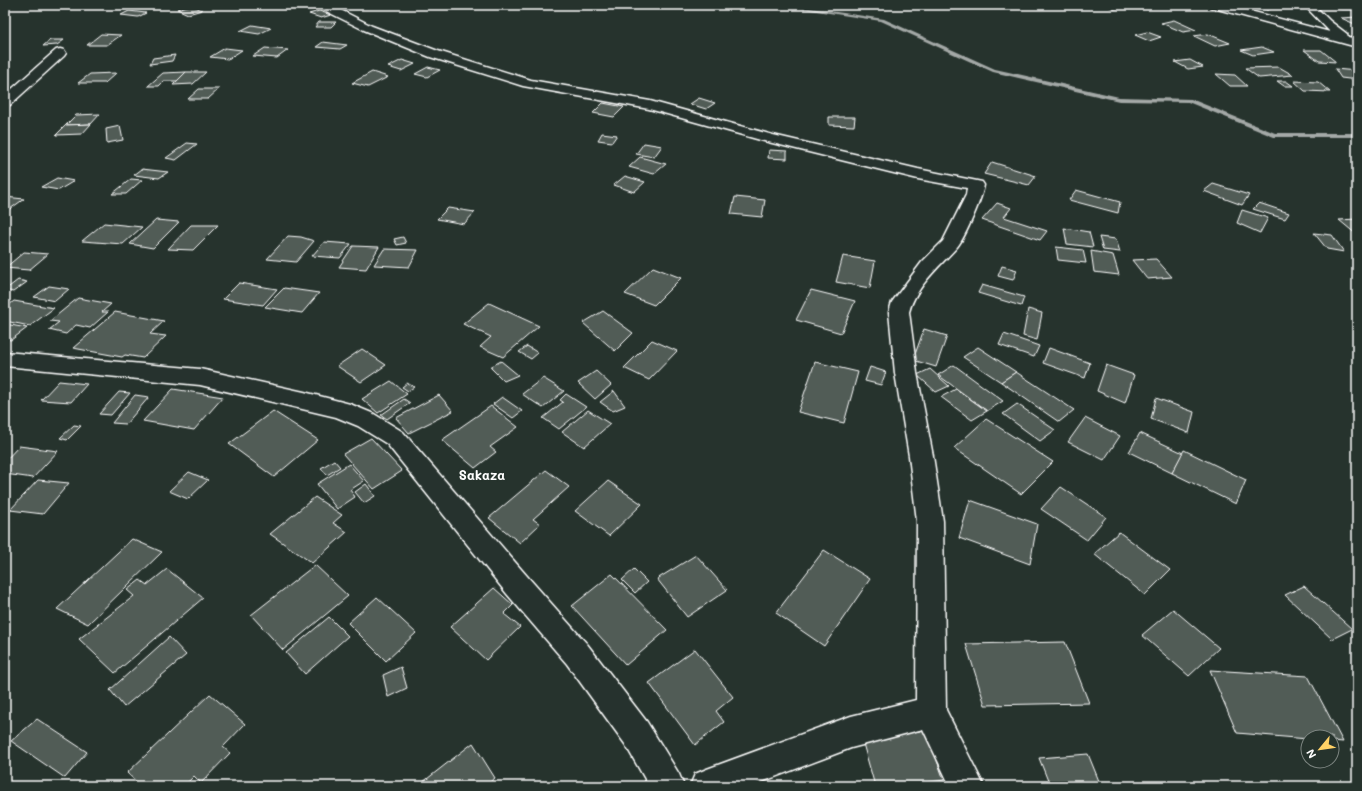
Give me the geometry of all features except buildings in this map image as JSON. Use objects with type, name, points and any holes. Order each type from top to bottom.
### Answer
[{"type":"street","points":[[322,5],[368,28],[426,51],[528,83],[650,105],[769,138],[918,174],[976,185],[974,194],[951,243],[924,272],[902,302],[899,312],[906,373],[921,456],[930,521],[931,712],[967,786]]},
{"type":"street","points":[[1214,5],[1355,43]]},
{"type":"street","points":[[1312,5],[1312,8],[1331,29],[1355,43]]},
{"type":"street","points":[[5,102],[60,53]]},
{"type":"street","points":[[5,359],[200,377],[342,410],[366,420],[395,438],[517,585],[577,654],[636,732],[667,786]]},
{"type":"street","points":[[707,786],[851,732],[931,712]]},
{"type":"waterway","points":[[779,5],[882,20],[993,70],[1119,99],[1189,100],[1274,135],[1357,135]]},
{"type":"district","name":"Sakaza","points":[[482,475]]}]
